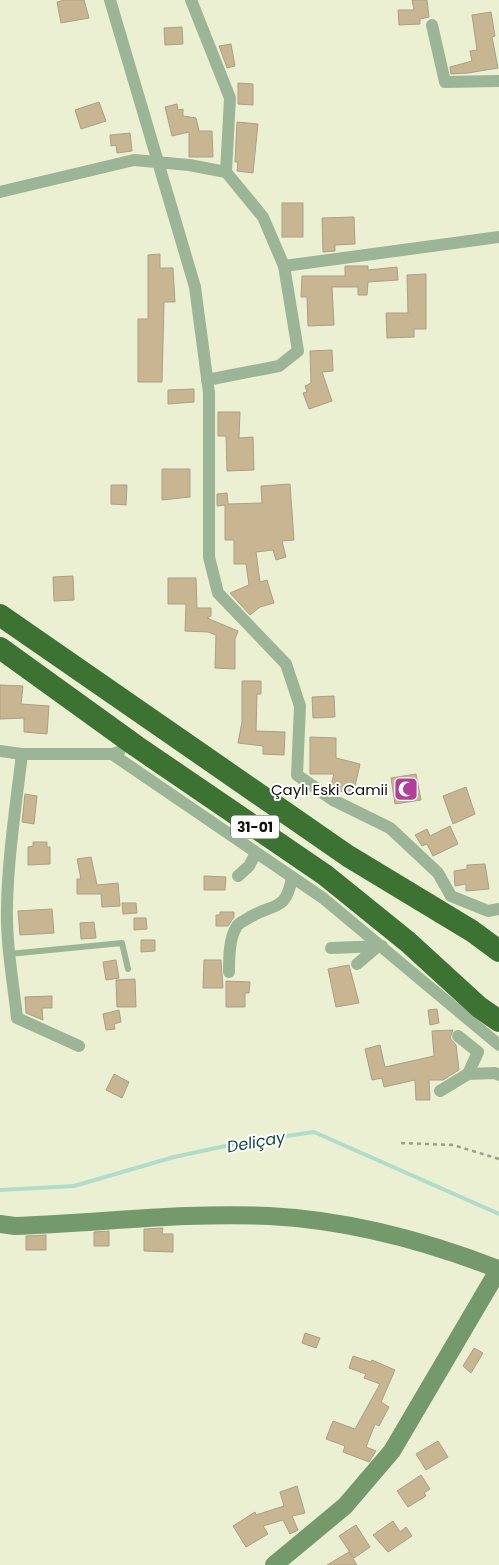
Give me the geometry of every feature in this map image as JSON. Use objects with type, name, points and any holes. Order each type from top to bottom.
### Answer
[{"type":"highway","name":"31-01","points":[[0,615],[348,856],[472,932],[499,951]]},
{"type":"highway","name":"31-01","points":[[0,648],[136,746],[325,875],[408,942],[479,1007],[499,1021]]},
{"type":"street","points":[[110,0],[195,287],[207,380],[209,557],[218,593],[286,664],[300,706],[297,775],[333,800],[390,828],[438,873],[451,896],[488,911],[499,909]]},
{"type":"street","points":[[191,0],[230,98],[226,172]]},
{"type":"street","points":[[432,25],[445,82],[499,80]]},
{"type":"street","points":[[0,192],[134,160],[160,164],[189,165],[226,172],[263,217],[284,266],[298,351],[278,366],[207,380]]},
{"type":"street","points":[[284,266],[499,237]]},
{"type":"street","points":[[0,750],[22,754],[112,754],[136,746]]},
{"type":"street","points":[[22,754],[9,854],[7,908],[17,1018],[79,1046]]},
{"type":"street","points":[[112,754],[323,898],[499,1046]]},
{"type":"street","points":[[238,876],[249,866],[256,852]]},
{"type":"street","points":[[229,972],[229,953],[238,925],[253,915],[280,905],[289,892],[292,876]]},
{"type":"street","points":[[331,948],[379,947]]},
{"type":"street","points":[[358,964],[379,947]]},
{"type":"street","points":[[458,1036],[478,1052]]},
{"type":"street","points":[[468,1074],[478,1052],[499,1046]]},
{"type":"street","points":[[440,1091],[468,1074],[496,1073],[499,1076]]},
{"type":"street","points":[[0,1224],[24,1226],[199,1216],[270,1216],[327,1222],[371,1230],[448,1251],[499,1269],[392,1451],[345,1506],[274,1565]]},
{"type":"lane","points":[[10,954],[122,943],[128,969]]},
{"type":"path","points":[[401,1143],[453,1145],[499,1160]]},
{"type":"building","points":[[84,0],[89,18],[61,23],[57,2]]},
{"type":"building","points":[[412,0],[427,0],[429,17],[420,19],[420,24],[399,25],[398,10],[414,10]]},
{"type":"building","points":[[491,12],[495,36],[492,37],[498,68],[451,74],[450,67],[472,61],[470,51],[477,50],[472,15]]},
{"type":"building","points":[[182,27],[183,44],[165,45],[164,28]]},
{"type":"building","points":[[231,44],[235,66],[227,68],[219,46]]},
{"type":"building","points":[[238,83],[253,84],[253,105],[238,104]]},
{"type":"building","points":[[99,102],[106,121],[81,129],[75,110]]},
{"type":"building","points":[[177,104],[178,110],[183,109],[183,116],[196,118],[199,131],[212,131],[213,157],[189,157],[189,132],[172,136],[165,107]]},
{"type":"building","points":[[237,122],[258,124],[253,173],[237,171],[238,162],[235,162]]},
{"type":"building","points":[[130,133],[132,151],[117,153],[116,145],[111,146],[110,135]]},
{"type":"building","points":[[282,203],[303,203],[303,237],[282,237]]},
{"type":"building","points":[[354,217],[355,244],[335,245],[335,251],[323,252],[322,218]]},
{"type":"building","points":[[160,254],[160,268],[173,268],[175,302],[164,302],[162,382],[138,382],[138,319],[148,319],[148,255]]},
{"type":"building","points":[[345,266],[368,266],[368,270],[397,267],[398,280],[368,282],[367,295],[358,295],[358,287],[332,287],[334,325],[308,326],[307,297],[301,297],[302,276],[345,276]]},
{"type":"building","points":[[426,274],[426,329],[414,329],[414,337],[387,338],[386,313],[408,313],[407,275]]},
{"type":"building","points":[[332,350],[333,371],[322,372],[332,401],[309,409],[303,393],[307,392],[305,386],[311,383],[310,351]]},
{"type":"building","points":[[194,389],[194,402],[168,404],[168,390]]},
{"type":"building","points":[[218,412],[240,412],[239,438],[253,437],[254,470],[227,471],[226,436],[218,436]]},
{"type":"building","points":[[162,469],[190,469],[190,497],[162,500]]},
{"type":"building","points":[[290,484],[294,540],[282,541],[286,557],[276,560],[273,550],[256,552],[260,582],[267,580],[274,603],[260,607],[250,615],[230,593],[249,585],[246,564],[234,564],[234,540],[225,540],[225,505],[217,506],[217,494],[227,493],[228,504],[262,503],[261,486]]},
{"type":"building","points":[[111,485],[127,485],[126,505],[111,504]]},
{"type":"building","points":[[73,576],[74,600],[54,601],[53,577]]},
{"type":"building","points":[[168,578],[196,578],[197,608],[211,608],[211,616],[207,618],[238,631],[235,639],[235,669],[215,668],[216,635],[208,632],[185,631],[186,604],[168,604]]},
{"type":"building","points":[[242,681],[261,681],[261,694],[257,694],[256,731],[285,732],[284,755],[263,754],[263,746],[238,743],[242,722]]},
{"type":"building","points":[[0,685],[23,686],[21,704],[49,706],[47,734],[24,732],[24,718],[0,719]]},
{"type":"building","points":[[334,696],[335,717],[313,718],[312,697]]},
{"type":"building","points":[[310,737],[336,738],[336,758],[360,764],[353,795],[330,788],[334,774],[310,774]]},
{"type":"building","name":"Çaylı Eski Camii","points":[[416,774],[421,800],[395,804],[391,778]]},
{"type":"building","points":[[466,787],[475,814],[453,824],[443,796]]},
{"type":"building","points":[[25,794],[37,796],[34,824],[22,822]]},
{"type":"building","points":[[450,826],[458,844],[433,856],[427,844],[422,846],[415,835],[427,829],[430,836]]},
{"type":"building","points":[[33,842],[47,842],[47,847],[50,847],[50,864],[28,865],[28,847],[33,846]]},
{"type":"building","points":[[91,857],[97,885],[118,883],[120,906],[102,907],[101,894],[77,894],[77,879],[81,879],[77,859]]},
{"type":"building","points":[[485,864],[489,889],[466,891],[466,884],[455,886],[454,871],[467,869],[467,865]]},
{"type":"building","points":[[204,876],[226,877],[225,890],[204,890]]},
{"type":"building","points":[[122,903],[136,903],[137,913],[123,914]]},
{"type":"building","points":[[52,909],[54,933],[20,935],[18,911]]},
{"type":"building","points":[[220,912],[234,912],[234,917],[228,926],[216,926],[216,915],[220,915]]},
{"type":"building","points":[[134,918],[146,918],[147,929],[134,930]]},
{"type":"building","points":[[94,922],[96,938],[81,939],[80,923]]},
{"type":"building","points":[[141,940],[155,940],[155,951],[141,952]]},
{"type":"building","points":[[116,960],[119,978],[106,980],[103,962]]},
{"type":"building","points":[[204,960],[221,960],[223,988],[203,988]]},
{"type":"building","points":[[349,965],[359,1003],[336,1007],[328,969]]},
{"type":"building","points":[[135,979],[136,1007],[117,1007],[116,980]]},
{"type":"building","points":[[226,981],[250,982],[249,993],[245,993],[245,1007],[226,1007]]},
{"type":"building","points":[[52,996],[52,1008],[42,1008],[43,1020],[26,1013],[25,997]]},
{"type":"building","points":[[437,1009],[439,1023],[430,1025],[428,1010]]},
{"type":"building","points":[[119,1010],[121,1022],[114,1024],[115,1029],[106,1030],[103,1014]]},
{"type":"building","points":[[453,1030],[450,1038],[456,1045],[459,1070],[443,1080],[429,1080],[430,1100],[416,1100],[415,1080],[384,1087],[382,1078],[372,1080],[365,1049],[380,1045],[385,1067],[434,1056],[432,1031]]},
{"type":"building","points":[[114,1074],[129,1082],[122,1098],[106,1090]]},
{"type":"building","points":[[163,1228],[162,1234],[173,1234],[173,1252],[144,1251],[144,1229]]},
{"type":"building","points":[[109,1231],[109,1246],[94,1246],[94,1232]]},
{"type":"building","points":[[46,1235],[46,1250],[26,1250],[26,1236]]},
{"type":"building","points":[[305,1333],[320,1338],[316,1348],[302,1343]]},
{"type":"building","points":[[474,1348],[483,1353],[471,1373],[463,1366]]},
{"type":"building","points":[[353,1356],[371,1362],[372,1360],[395,1370],[381,1402],[389,1407],[379,1426],[375,1424],[366,1447],[376,1451],[369,1462],[343,1452],[345,1446],[326,1439],[333,1421],[355,1429],[380,1384],[364,1378],[366,1374],[349,1368]]},
{"type":"building","points":[[438,1441],[448,1457],[426,1470],[416,1454]]},
{"type":"building","points":[[421,1475],[430,1489],[424,1493],[426,1496],[408,1507],[397,1491]]},
{"type":"building","points":[[297,1486],[305,1513],[292,1516],[298,1530],[290,1534],[283,1520],[263,1526],[268,1534],[246,1547],[233,1526],[255,1512],[256,1515],[284,1506],[280,1492]]},
{"type":"building","points":[[393,1521],[400,1532],[406,1527],[412,1536],[388,1552],[373,1535]]},
{"type":"building","points":[[356,1525],[370,1547],[354,1558],[339,1536]]},
{"type":"building","points":[[349,1552],[357,1565],[327,1565]]},
{"type":"waterway","name":"Deliçay","points":[[0,1190],[74,1186],[174,1157],[244,1142],[314,1132],[499,1214]]},
{"type":"place","name":"Çaylı Eski Camii","points":[[406,789]]}]
